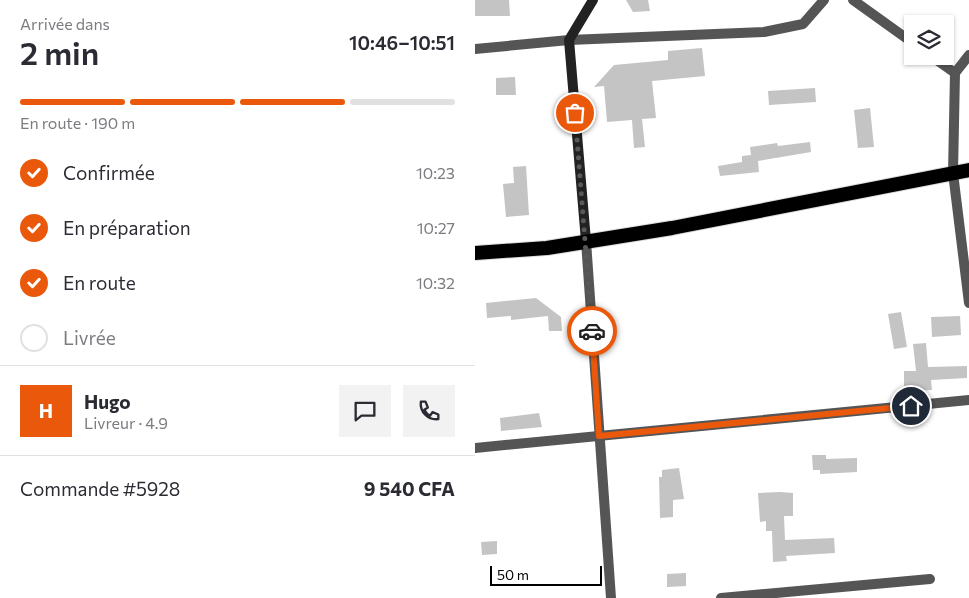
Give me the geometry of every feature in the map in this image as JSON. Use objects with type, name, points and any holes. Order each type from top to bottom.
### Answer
[{"type":"highway","points":[[475,254],[547,248],[673,228],[969,170]]},
{"type":"main road","points":[[586,242],[569,40],[593,0]]},
{"type":"street","points":[[475,49],[569,40],[764,32],[803,24],[824,0]]},
{"type":"street","points":[[853,0],[904,37]]},
{"type":"street","points":[[969,55],[955,73],[953,173],[969,303]]},
{"type":"street","points":[[944,65],[955,73]]},
{"type":"street","points":[[586,242],[611,598]]},
{"type":"street","points":[[475,448],[969,400]]},
{"type":"street","points":[[721,598],[930,579]]},
{"type":"building","points":[[475,0],[509,0],[510,16],[475,16]]},
{"type":"building","points":[[626,0],[648,0],[650,11],[633,12]]},
{"type":"building","points":[[702,48],[705,76],[652,81],[656,118],[642,119],[645,147],[634,148],[632,120],[607,122],[604,86],[594,87],[614,65],[668,60],[668,51]]},
{"type":"building","points":[[515,77],[516,95],[496,95],[496,78]]},
{"type":"building","points":[[815,88],[816,102],[769,105],[768,91]]},
{"type":"building","points":[[870,108],[874,147],[858,148],[854,110]]},
{"type":"building","points":[[810,142],[811,152],[758,161],[759,172],[720,176],[718,166],[742,162],[742,156],[751,155],[750,147],[777,143],[778,146]]},
{"type":"building","points":[[526,166],[529,215],[506,217],[503,184],[514,183],[513,167]]},
{"type":"building","points":[[536,298],[561,317],[562,331],[549,331],[548,316],[511,320],[511,316],[487,318],[486,303]]},
{"type":"building","points":[[901,312],[907,347],[894,349],[888,314]]},
{"type":"building","points":[[960,316],[961,335],[932,337],[931,317]]},
{"type":"building","points":[[926,343],[928,367],[967,366],[967,378],[931,380],[932,390],[904,391],[904,371],[916,371],[913,344]]},
{"type":"building","points":[[539,413],[542,427],[501,431],[500,418]]},
{"type":"building","points":[[812,455],[826,455],[826,459],[857,458],[857,472],[820,474],[820,470],[813,470]]},
{"type":"building","points":[[679,468],[684,499],[673,500],[673,517],[660,518],[659,477],[662,477],[662,470]]},
{"type":"building","points":[[758,493],[793,493],[793,516],[784,516],[785,540],[834,538],[835,553],[786,556],[787,561],[773,562],[772,531],[766,531],[766,521],[760,522]]},
{"type":"building","points":[[497,541],[497,554],[482,555],[481,542]]},
{"type":"building","points":[[686,573],[686,586],[667,587],[667,574]]},
{"type":"way so far","points":[[575,113],[592,331]]},
{"type":"route","points":[[592,331],[599,436],[911,406]]}]
